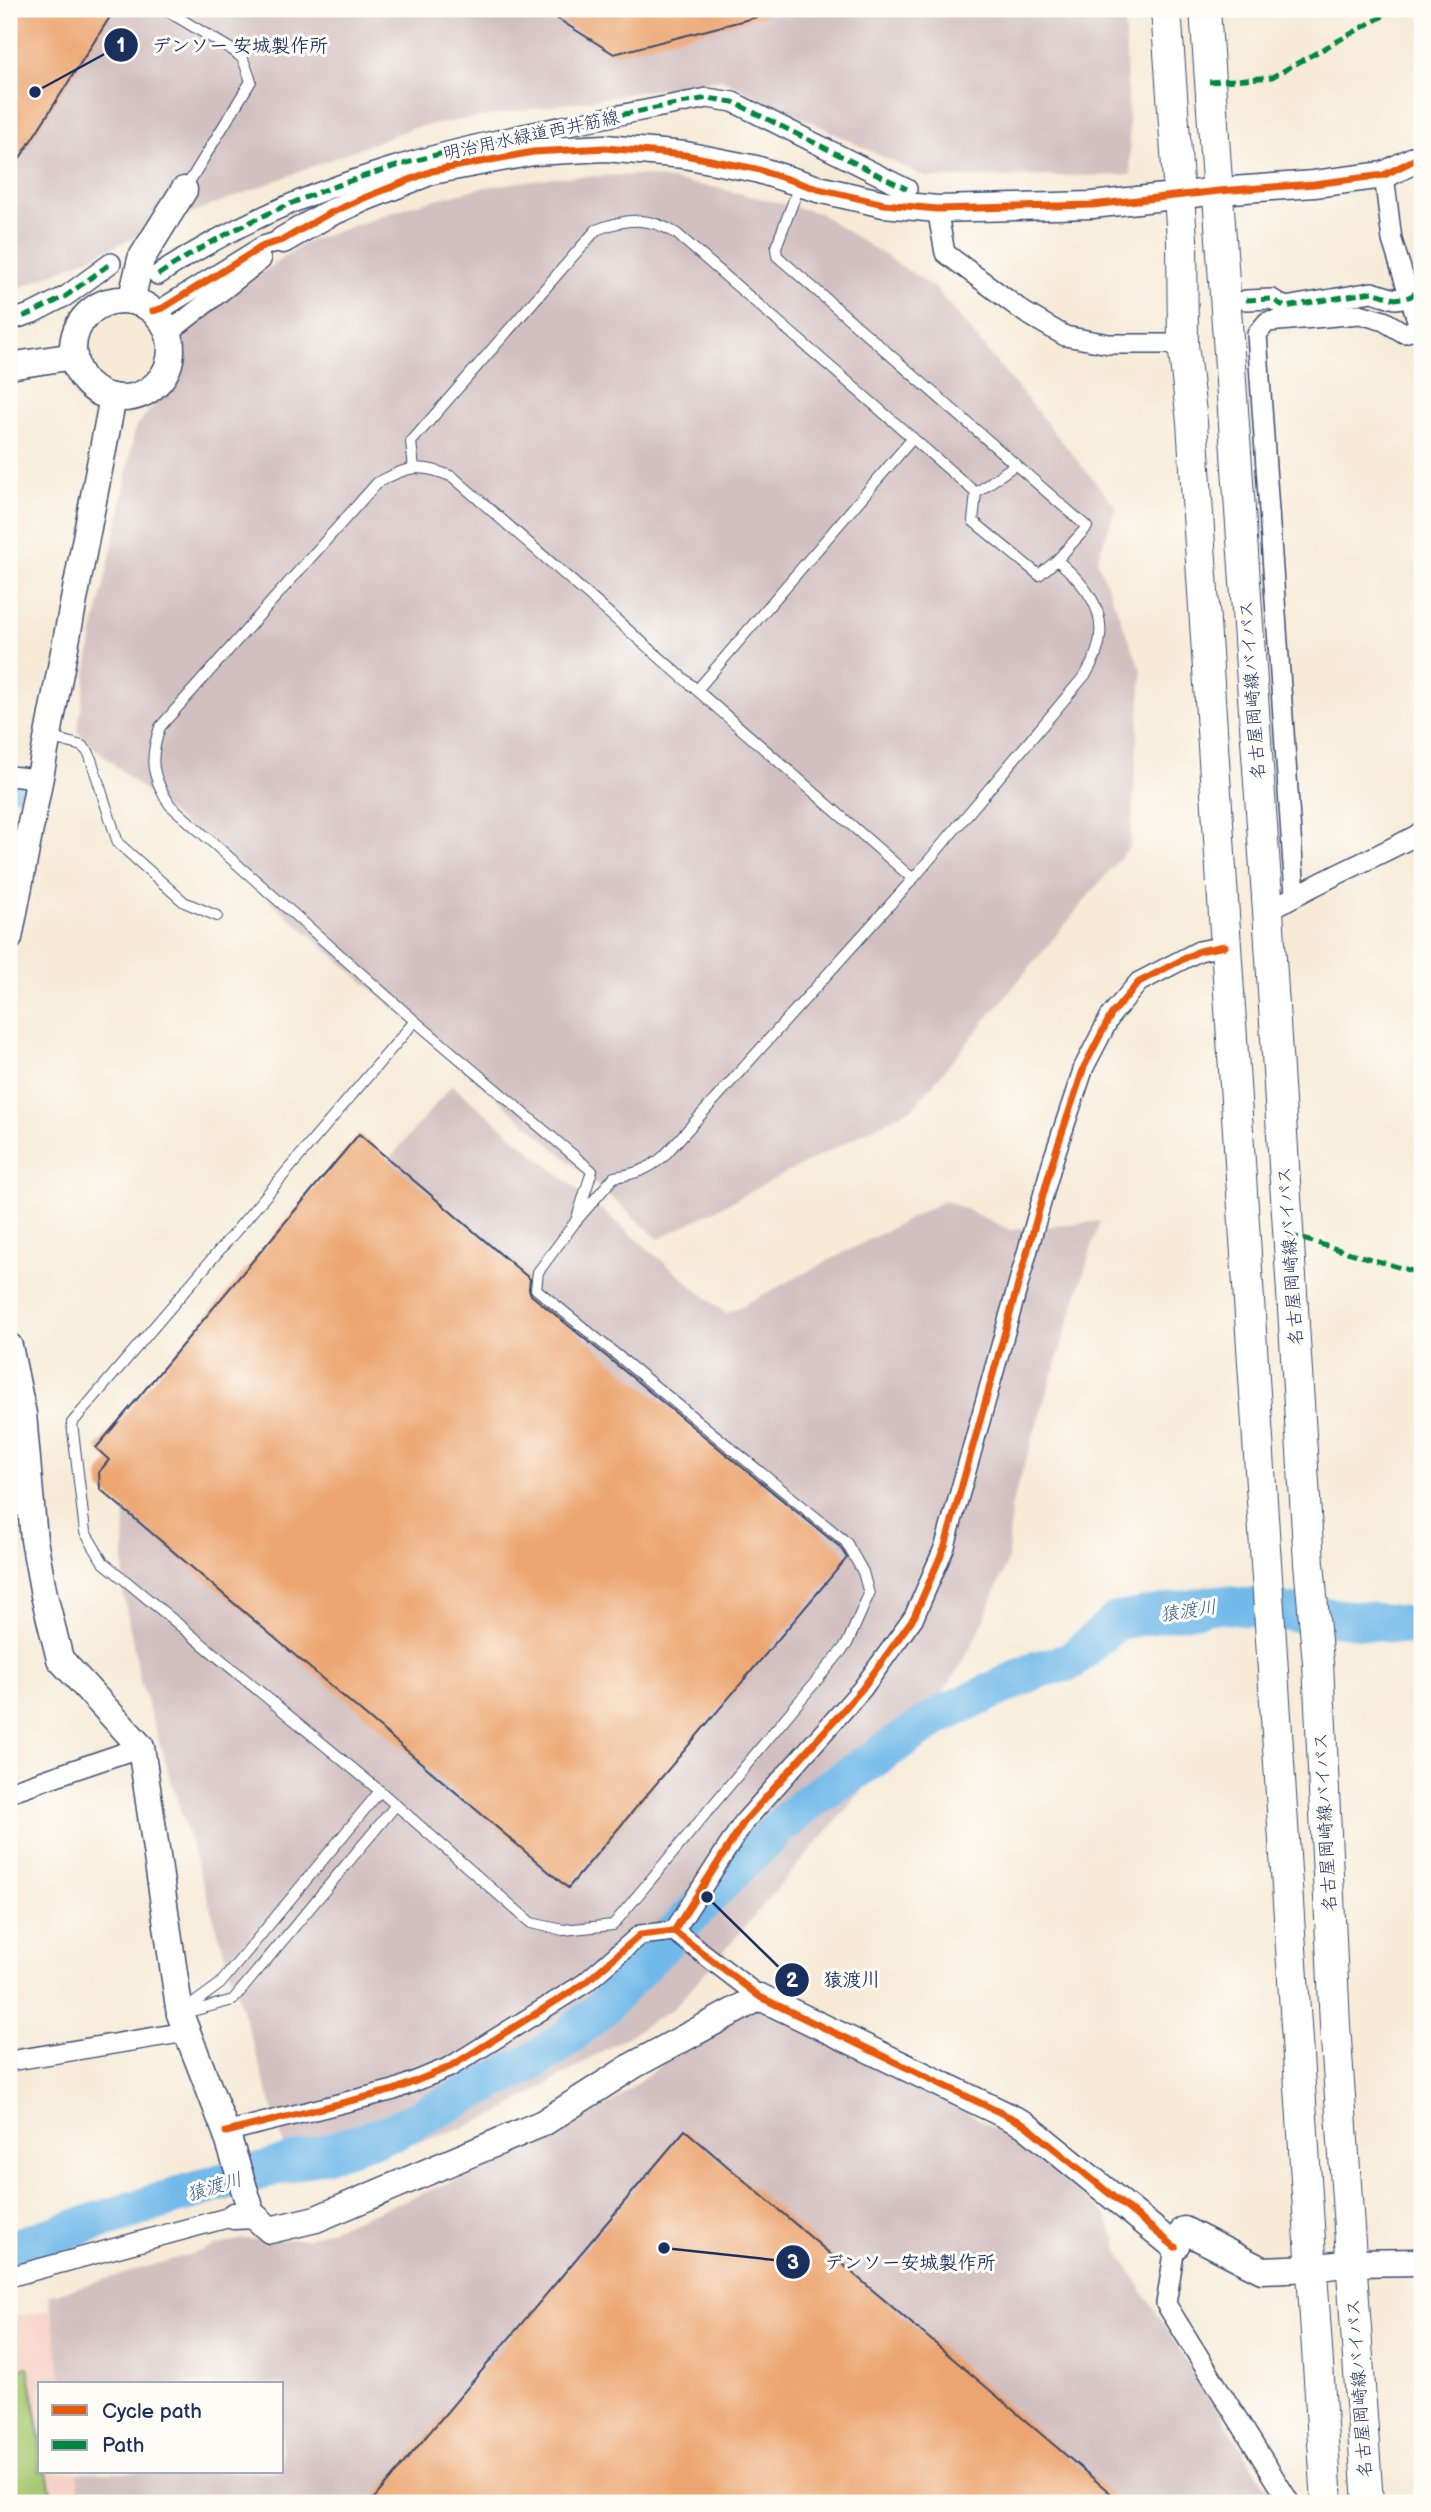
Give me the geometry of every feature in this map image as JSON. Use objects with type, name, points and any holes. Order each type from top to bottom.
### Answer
[{"type":"main road","points":[[1166,9],[1179,196],[1183,344],[1192,422],[1270,1661],[1327,2503]]},
{"type":"main road","name":"名古屋岡崎線バイパス","points":[[1205,9],[1268,911],[1309,1563],[1318,1663],[1335,2025],[1368,2503]]},
{"type":"street","name":"明治用水緑道西井筋線","points":[[158,275],[267,212],[396,165],[486,141],[707,98],[733,102],[907,189]]},
{"type":"street","points":[[184,190],[141,259],[151,315],[171,346],[170,359],[159,381],[149,389],[138,395],[113,397],[87,382],[74,356],[76,333],[88,314],[108,302],[151,315],[257,264],[282,240],[326,215],[364,198],[432,171],[533,152],[605,148],[685,155],[756,169],[884,204],[937,209],[1092,205],[1314,184],[1384,175],[1422,156]]},
{"type":"street","points":[[1295,894],[1257,334],[1267,322],[1360,314],[1384,321],[1404,333],[1421,332],[1416,293],[1392,240],[1384,175]]},
{"type":"street","points":[[937,209],[945,253],[1024,312],[1065,336],[1109,344],[1183,344]]},
{"type":"street","points":[[9,321],[33,313],[66,296],[111,263]]},
{"type":"street","points":[[1246,300],[1272,299],[1285,307],[1372,292],[1395,299],[1416,293]]},
{"type":"street","points":[[9,366],[74,356]]},
{"type":"street","points":[[9,938],[113,397]]},
{"type":"street","points":[[9,776],[40,779]]},
{"type":"street","points":[[1268,911],[1295,894],[1358,866],[1422,831]]},
{"type":"street","points":[[674,1931],[744,1822],[862,1689],[914,1617],[944,1546],[1053,1160],[1084,1067],[1111,1015],[1139,982],[1199,951],[1225,946]]},
{"type":"street","points":[[9,1346],[23,1414],[19,1505],[60,1658],[141,1747],[183,2023],[226,2132],[245,2212],[270,2230],[316,2219],[469,2156],[543,2123],[634,2065],[760,1997]]},
{"type":"street","points":[[9,1792],[141,1747]]},
{"type":"street","points":[[226,2132],[394,2090],[450,2067],[585,1983],[640,1935],[674,1931],[760,1997],[1024,2124],[1175,2247]]},
{"type":"street","points":[[9,2061],[183,2023]]},
{"type":"street","points":[[9,2277],[245,2212]]},
{"type":"street","points":[[1290,2503],[1166,2304],[1175,2247],[1184,2230],[1262,2270],[1313,2269],[1350,2263],[1422,2262]]},
{"type":"lane","points":[[164,9],[234,51],[243,59],[251,82],[184,190]]},
{"type":"lane","points":[[800,183],[776,247],[777,256],[1016,464],[1087,527],[1057,560],[1039,575],[973,521],[976,493],[1016,464]]},
{"type":"lane","points":[[414,468],[411,442],[596,230],[617,221],[659,223],[677,234],[976,493]]},
{"type":"lane","points":[[697,690],[913,439]]},
{"type":"lane","points":[[576,1221],[592,1171],[415,1021],[170,804],[157,784],[153,747],[160,727],[377,483],[392,474],[414,468],[430,467],[453,477],[913,879]]},
{"type":"lane","points":[[415,1021],[72,1423],[85,1532],[103,1562],[380,1791],[531,1923],[563,1930],[612,1925],[848,1644],[869,1594],[863,1572],[846,1542],[536,1289],[538,1272],[576,1221],[614,1177],[634,1175],[651,1168],[664,1156],[913,879],[1086,674],[1096,658],[1102,626],[1093,598],[1074,574],[1057,560]]},
{"type":"lane","points":[[49,737],[82,746],[89,753],[118,843],[184,902],[217,916]]},
{"type":"lane","points":[[183,2023],[220,1984],[380,1791]]},
{"type":"lane","points":[[183,2023],[233,2000],[396,1805]]},
{"type":"shaded area","points":[[9,9],[1124,9],[1131,175],[927,178],[721,79],[412,128],[174,220],[9,293]]},
{"type":"shaded area","points":[[640,175],[722,189],[819,213],[935,288],[1116,507],[1097,560],[1142,672],[1130,846],[914,1107],[659,1239],[77,732],[93,634],[120,513],[135,428],[183,370],[185,331],[194,321],[304,243],[413,205],[479,188],[555,177]]},
{"type":"shaded area","points":[[452,1085],[726,1314],[945,1200],[1011,1230],[1100,1221],[1011,1508],[1008,1560],[981,1627],[954,1677],[908,1738],[673,2009],[498,2114],[449,2133],[303,2175],[291,2168],[140,1680],[123,1592],[126,1471]]},
{"type":"shaded area","points":[[766,1993],[1026,2147],[1107,2216],[1122,2258],[1276,2503],[82,2503],[77,2474],[284,2474],[284,2382],[63,2382],[49,2296],[241,2239],[306,2239],[517,2156],[613,2102],[748,1998]]},
{"type":"shaded area","points":[[110,2297],[128,2382],[38,2382],[38,2474],[146,2474],[153,2503],[9,2503],[9,2318]]},
{"type":"green space","points":[[28,2367],[38,2424],[38,2474],[47,2474],[53,2503],[9,2503],[9,2370]]},
{"type":"building","points":[[9,9],[115,9],[9,175]]},
{"type":"building","points":[[542,9],[764,9],[765,15],[614,54]]},
{"type":"building","points":[[359,1134],[530,1279],[531,1295],[840,1547],[847,1558],[568,1888],[100,1489],[99,1472],[109,1460],[96,1448]]},
{"type":"building","points":[[685,2130],[1122,2503],[370,2503]]},
{"type":"waterway","points":[[9,787],[14,787]]},
{"type":"waterway","name":"猿渡川","points":[[9,2249],[392,2132],[532,2062],[598,2012],[738,1866],[805,1804],[939,1716],[1039,1669],[1070,1662],[1117,1621],[1217,1604],[1422,1627]]},
{"type":"marked path","points":[[1209,82],[1272,77],[1396,9]]},
{"type":"marked path","points":[[158,275],[222,236],[288,205],[355,179],[492,141],[707,98],[733,102],[907,189]]},
{"type":"marked path","points":[[9,321],[33,313],[66,296],[111,263]]},
{"type":"marked path","points":[[1246,300],[1272,299],[1285,307],[1372,292],[1395,299],[1409,297],[1422,290]]},
{"type":"marked path","points":[[1289,1235],[1422,1274]]},
{"type":"cycle path","points":[[153,311],[163,308],[263,246],[283,240],[326,215],[364,198],[432,171],[533,152],[605,148],[685,155],[756,169],[818,189],[884,204],[937,209],[1092,205],[1314,184],[1384,175],[1422,156]]},
{"type":"cycle path","points":[[226,2132],[394,2090],[450,2067],[585,1983],[640,1935],[674,1931],[744,1822],[862,1689],[914,1617],[945,1546],[1053,1160],[1084,1067],[1111,1015],[1139,982],[1199,951],[1225,946]]},
{"type":"cycle path","points":[[674,1931],[760,1997],[1024,2124],[1175,2247]]},
{"type":"place","name":"デンソー 安城製作所","points":[[35,92]]},
{"type":"place","name":"猿渡川","points":[[707,1897]]},
{"type":"place","name":"デンソー安城製作所","points":[[664,2248]]}]
